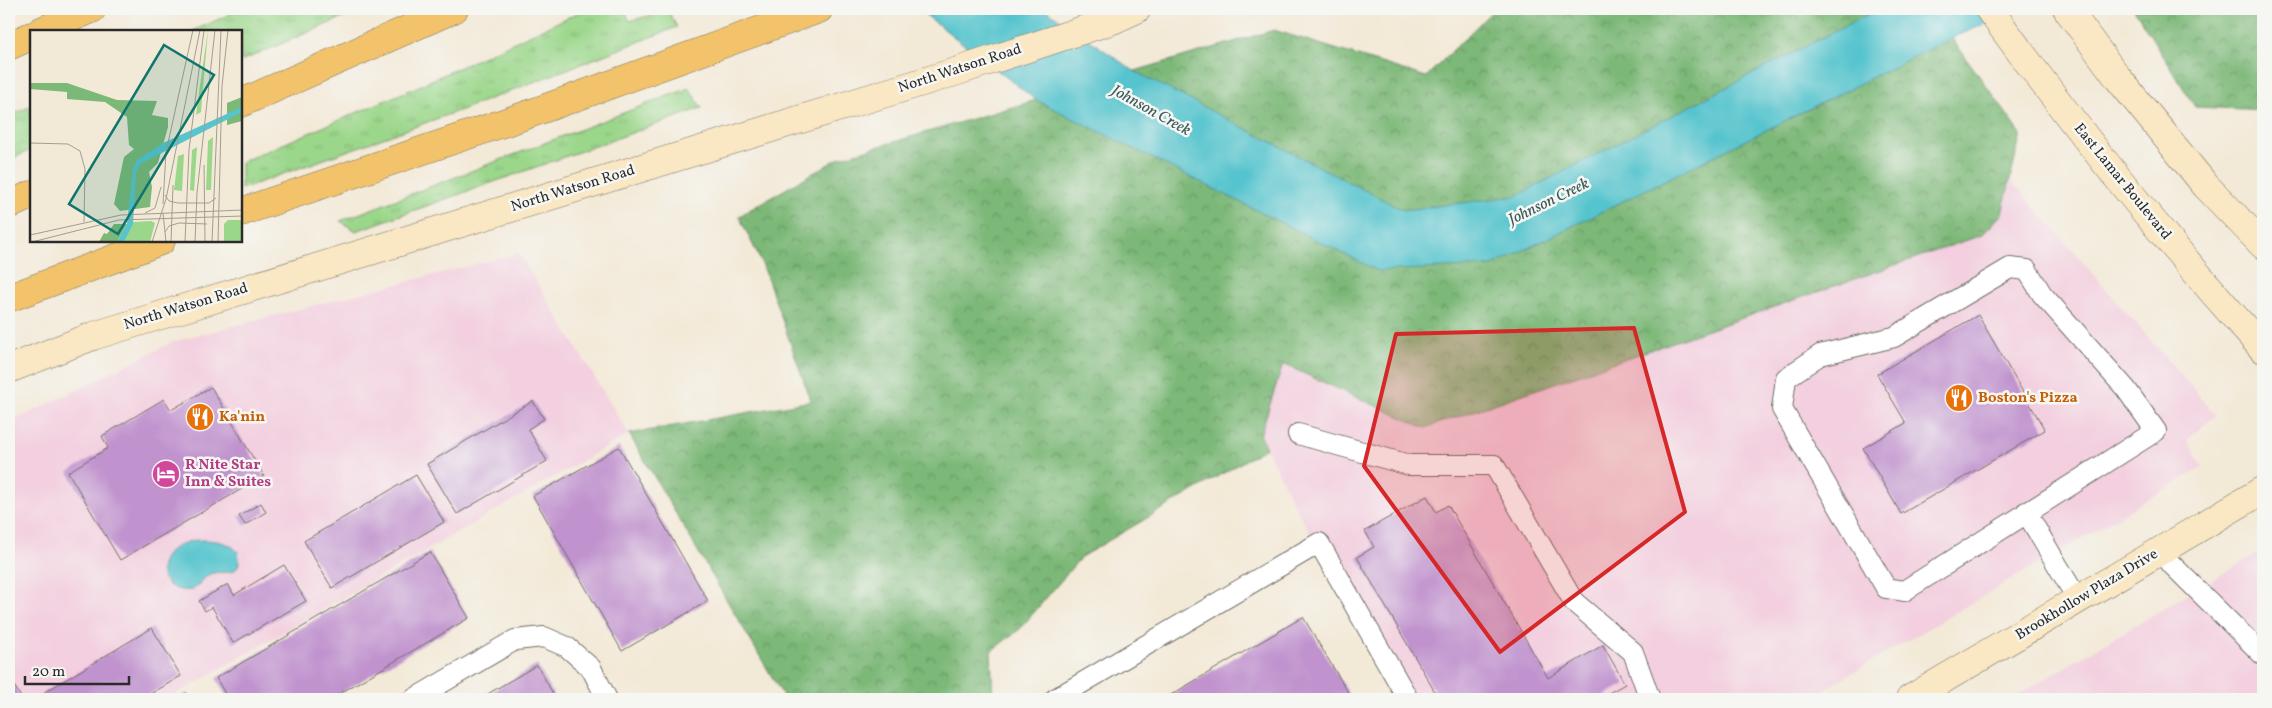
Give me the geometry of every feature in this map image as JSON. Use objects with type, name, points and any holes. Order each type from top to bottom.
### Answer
[{"type":"highway","points":[[43,30],[92,9]]},
{"type":"highway","points":[[242,103],[454,9]]},
{"type":"highway","points":[[242,212],[518,118],[816,9]]},
{"type":"highway","points":[[9,46],[30,36]]},
{"type":"highway","points":[[9,205],[30,195]]},
{"type":"highway","points":[[9,298],[158,242]]},
{"type":"street","name":"East Lamar Boulevard","points":[[1989,9],[2053,97],[2212,293],[2263,349]]},
{"type":"street","points":[[2067,9],[2118,78],[2206,186],[2263,245]]},
{"type":"street","name":"North Watson Road","points":[[9,369],[93,336],[956,72],[1125,14]]},
{"type":"street","name":"Brookhollow Plaza Drive","points":[[1910,699],[2263,490]]},
{"type":"lane","points":[[2010,268],[2027,270],[2042,294],[2126,389],[2156,431],[2026,512],[1904,591],[1886,588],[1782,409],[1786,378],[1820,354],[1894,337],[2010,268]]},
{"type":"lane","points":[[1298,434],[1409,465],[1494,465],[1574,602],[1633,652],[1650,699]]},
{"type":"lane","points":[[2026,512],[2078,600]]},
{"type":"lane","points":[[1055,699],[1319,543],[1408,699]]},
{"type":"lane","points":[[2159,552],[2263,656]]},
{"type":"lane","points":[[414,699],[515,640],[544,637],[567,647],[591,668],[607,699]]},
{"type":"highlighted area","points":[[1634,328],[1685,512],[1500,652],[1364,466],[1396,334]]},
{"type":"shaded area","points":[[2011,180],[2216,415],[2187,440],[2203,467],[1808,699],[1408,699],[1295,507],[1260,435],[1282,364],[1425,428],[2002,214]]},
{"type":"shaded area","points":[[519,253],[629,434],[168,699],[9,699],[9,423],[175,341]]},
{"type":"shaded area","points":[[2263,550],[2263,699],[2011,699]]},
{"type":"green space","points":[[241,9],[363,9],[242,61],[242,30],[195,30]]},
{"type":"green space","points":[[586,9],[625,9],[629,21],[668,11],[677,27],[461,110],[242,189],[242,162],[419,86]]},
{"type":"green space","points":[[1494,9],[1931,9],[2021,134],[2002,214],[1982,235],[1425,428],[1283,364],[1260,435],[1266,448],[1081,557],[1020,629],[991,651],[993,699],[785,699],[629,434],[811,401],[763,266],[739,216],[839,158],[1274,30],[1426,77]]},
{"type":"green space","points":[[2134,9],[2263,9],[2263,110],[2195,107]]},
{"type":"green space","points":[[689,88],[702,108],[356,231],[340,221]]},
{"type":"green space","points":[[30,106],[30,150],[9,160],[9,116]]},
{"type":"water","name":"Johnson Creek","points":[[918,9],[1045,9],[1134,71],[1403,210],[1516,196],[1878,9],[2021,9],[1952,38],[1492,266],[1378,271],[1036,100]]},
{"type":"water","points":[[197,540],[224,543],[234,548],[238,552],[238,567],[231,572],[210,574],[192,590],[179,590],[169,585],[164,578],[162,570],[164,560],[170,551],[181,544]]},
{"type":"building","name":"Boston's Pizza","points":[[1978,315],[2045,430],[1901,514],[1863,448],[1906,423],[1877,374]]},
{"type":"building","name":"R Nite Star Inn & Suites","points":[[211,387],[264,476],[120,560],[68,472],[108,448],[102,436],[164,399],[171,410]]},
{"type":"building","points":[[533,401],[544,419],[528,429],[547,461],[457,514],[427,464]]},
{"type":"building","points":[[619,447],[708,601],[622,651],[533,496]]},
{"type":"building","points":[[416,475],[444,522],[332,588],[304,541]]},
{"type":"building","points":[[1427,496],[1436,512],[1448,505],[1548,678],[1603,645],[1625,684],[1598,699],[1439,699],[1357,557],[1374,547],[1365,531]]},
{"type":"building","points":[[261,503],[266,512],[245,525],[239,516]]},
{"type":"building","points":[[430,552],[469,618],[330,699],[228,699],[216,678]]},
{"type":"building","points":[[284,565],[306,601],[233,643],[212,607],[205,611],[199,601],[228,584],[234,595]]},
{"type":"building","points":[[1303,617],[1352,699],[1164,699]]},
{"type":"building","points":[[152,628],[181,676],[142,699],[47,699],[43,693]]},
{"type":"building","points":[[537,665],[556,699],[479,699]]},
{"type":"building","points":[[9,677],[22,699],[9,699]]},
{"type":"building","points":[[187,693],[191,699],[176,699]]},
{"type":"place","name":"Boston's Pizza","points":[[1959,398]]},
{"type":"place","name":"Ka'nin","points":[[200,417]]},
{"type":"place","name":"R Nite Star Inn & Suites","points":[[166,474]]}]
